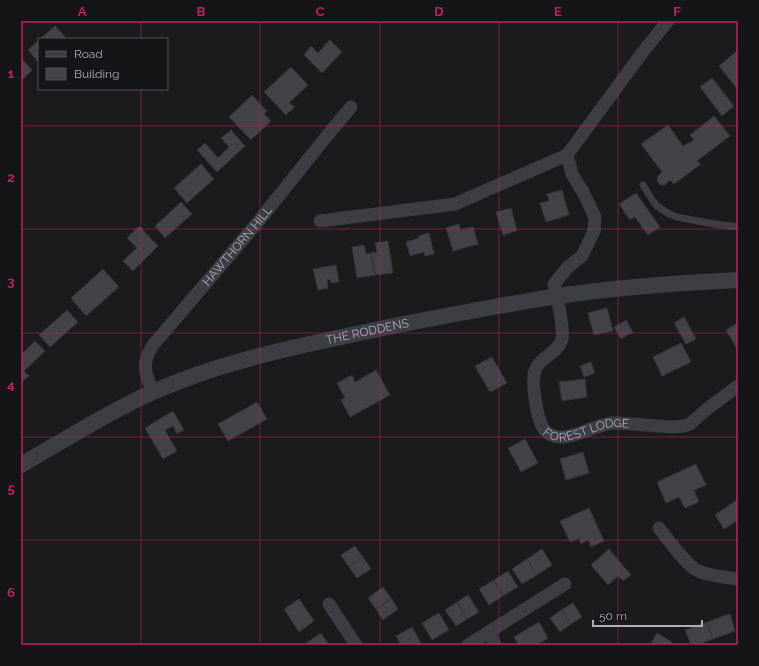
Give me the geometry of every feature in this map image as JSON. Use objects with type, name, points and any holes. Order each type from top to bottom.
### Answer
[{"type":"street","points":[[320,221],[455,204],[567,155],[642,53],[668,21]]},
{"type":"street","name":"HAWTHORN HILL","points":[[153,392],[147,379],[145,367],[147,356],[153,345],[258,222],[351,107]]},
{"type":"street","name":"FOREST LODGE","points":[[567,155],[572,174],[583,192],[595,217],[594,231],[582,256],[568,267],[554,284],[562,327],[562,339],[554,351],[536,367],[533,380],[533,388],[539,419],[544,429],[551,435],[566,437],[609,424],[618,423],[672,427],[684,426],[692,422],[738,386]]},
{"type":"street","name":"THE RODDENS","points":[[21,465],[112,412],[153,392],[187,378],[236,362],[428,318],[557,296],[595,291],[738,280]]},
{"type":"street","points":[[659,528],[687,563],[698,571],[738,580]]},
{"type":"street","points":[[468,645],[564,584]]},
{"type":"street","points":[[330,604],[356,645]]},
{"type":"street","points":[[489,632],[495,645]]},
{"type":"lane","points":[[643,185],[657,206],[668,214],[677,217],[738,227]]},
{"type":"building","points":[[55,26],[66,38],[41,38]]},
{"type":"building","points":[[330,40],[342,52],[322,73],[304,55],[311,46],[318,53]]},
{"type":"building","points":[[38,41],[38,62],[28,50]]},
{"type":"building","points":[[738,50],[738,90],[719,66]]},
{"type":"building","points":[[21,58],[32,70],[21,81]]},
{"type":"building","points":[[291,67],[308,85],[289,103],[295,107],[286,115],[264,92]]},
{"type":"building","points":[[712,78],[734,106],[722,116],[700,87]]},
{"type":"building","points":[[252,95],[267,111],[264,114],[271,121],[251,140],[229,117]]},
{"type":"building","points":[[714,116],[730,136],[697,161],[701,164],[674,184],[670,180],[665,185],[660,185],[657,180],[658,176],[662,172],[641,144],[668,125],[683,146],[694,140],[690,135]]},
{"type":"building","points":[[231,130],[245,146],[217,172],[197,150],[205,143],[218,158],[229,147],[221,138]]},
{"type":"building","points":[[201,164],[214,179],[187,203],[174,188]]},
{"type":"building","points":[[562,190],[569,215],[546,222],[540,203],[549,201],[547,194]]},
{"type":"building","points":[[636,193],[660,227],[648,235],[635,217],[630,220],[619,204]]},
{"type":"building","points":[[181,202],[192,214],[165,238],[155,226]]},
{"type":"building","points":[[511,208],[517,231],[503,235],[496,212]]},
{"type":"building","points":[[459,224],[460,230],[473,227],[478,244],[453,251],[446,228]]},
{"type":"building","points":[[139,226],[158,246],[133,271],[123,261],[137,248],[127,238]]},
{"type":"building","points":[[429,233],[434,254],[425,256],[424,252],[410,256],[406,242],[419,238],[418,236]]},
{"type":"building","points":[[388,241],[393,273],[375,275],[371,253],[377,252],[375,243]]},
{"type":"building","points":[[364,245],[366,254],[371,253],[375,275],[357,278],[352,247]]},
{"type":"building","points":[[336,265],[339,282],[331,283],[330,279],[327,280],[328,288],[318,290],[313,269]]},
{"type":"building","points":[[103,269],[119,287],[86,316],[71,298]]},
{"type":"building","points":[[607,308],[613,331],[594,335],[588,313]]},
{"type":"building","points":[[67,310],[78,322],[50,347],[39,335]]},
{"type":"building","points":[[684,317],[696,339],[686,344],[674,323]]},
{"type":"building","points":[[626,320],[633,332],[621,339],[614,327]]},
{"type":"building","points":[[738,323],[738,349],[737,349],[726,330]]},
{"type":"building","points":[[35,341],[45,351],[24,371],[29,376],[21,383],[21,355]]},
{"type":"building","points":[[681,343],[691,362],[662,376],[653,357]]},
{"type":"building","points":[[492,357],[507,383],[490,392],[475,366]]},
{"type":"building","points":[[591,362],[595,373],[584,377],[580,366]]},
{"type":"building","points":[[376,370],[390,395],[350,417],[341,400],[345,398],[337,383],[352,375],[355,382]]},
{"type":"building","points":[[585,379],[587,397],[562,401],[559,382]]},
{"type":"building","points":[[257,402],[267,419],[228,441],[218,424]]},
{"type":"building","points":[[173,411],[184,430],[177,434],[173,426],[165,430],[177,451],[163,459],[145,428]]},
{"type":"building","points":[[525,439],[538,463],[521,472],[508,448]]},
{"type":"building","points":[[583,452],[589,473],[566,480],[560,459]]},
{"type":"building","points":[[696,464],[706,485],[694,490],[699,502],[685,508],[679,497],[666,503],[657,482]]},
{"type":"building","points":[[738,499],[738,520],[724,529],[715,515]]},
{"type":"building","points":[[589,508],[604,541],[591,547],[588,540],[581,544],[579,538],[570,542],[560,521]]},
{"type":"building","points":[[355,546],[363,557],[349,567],[341,555]]},
{"type":"building","points":[[542,549],[552,565],[537,575],[527,559]]},
{"type":"building","points":[[609,549],[631,575],[623,581],[618,576],[608,585],[591,565]]},
{"type":"building","points":[[363,557],[371,569],[357,578],[349,567]]},
{"type":"building","points":[[527,559],[537,575],[522,584],[512,569]]},
{"type":"building","points":[[508,571],[518,587],[503,596],[494,580]]},
{"type":"building","points":[[494,580],[503,596],[489,605],[479,589]]},
{"type":"building","points":[[383,587],[391,598],[376,609],[368,598]]},
{"type":"building","points":[[468,595],[479,612],[467,619],[457,602]]},
{"type":"building","points":[[391,598],[398,609],[383,620],[376,609]]},
{"type":"building","points":[[299,599],[314,621],[299,632],[284,609]]},
{"type":"building","points":[[457,602],[467,619],[456,626],[445,610]]},
{"type":"building","points":[[573,603],[582,617],[571,624],[561,610]]},
{"type":"building","points":[[561,610],[571,624],[560,632],[550,618]]},
{"type":"building","points":[[439,613],[449,630],[432,640],[422,623]]},
{"type":"building","points":[[730,614],[735,631],[713,639],[707,622]]},
{"type":"building","points":[[539,622],[548,638],[537,645],[519,645],[514,637]]},
{"type":"building","points":[[707,622],[713,639],[696,645],[691,645],[685,630]]},
{"type":"building","points":[[412,627],[422,645],[401,645],[396,636]]},
{"type":"building","points":[[321,633],[329,645],[303,645],[305,644]]},
{"type":"building","points":[[657,633],[672,642],[671,645],[650,645]]}]
